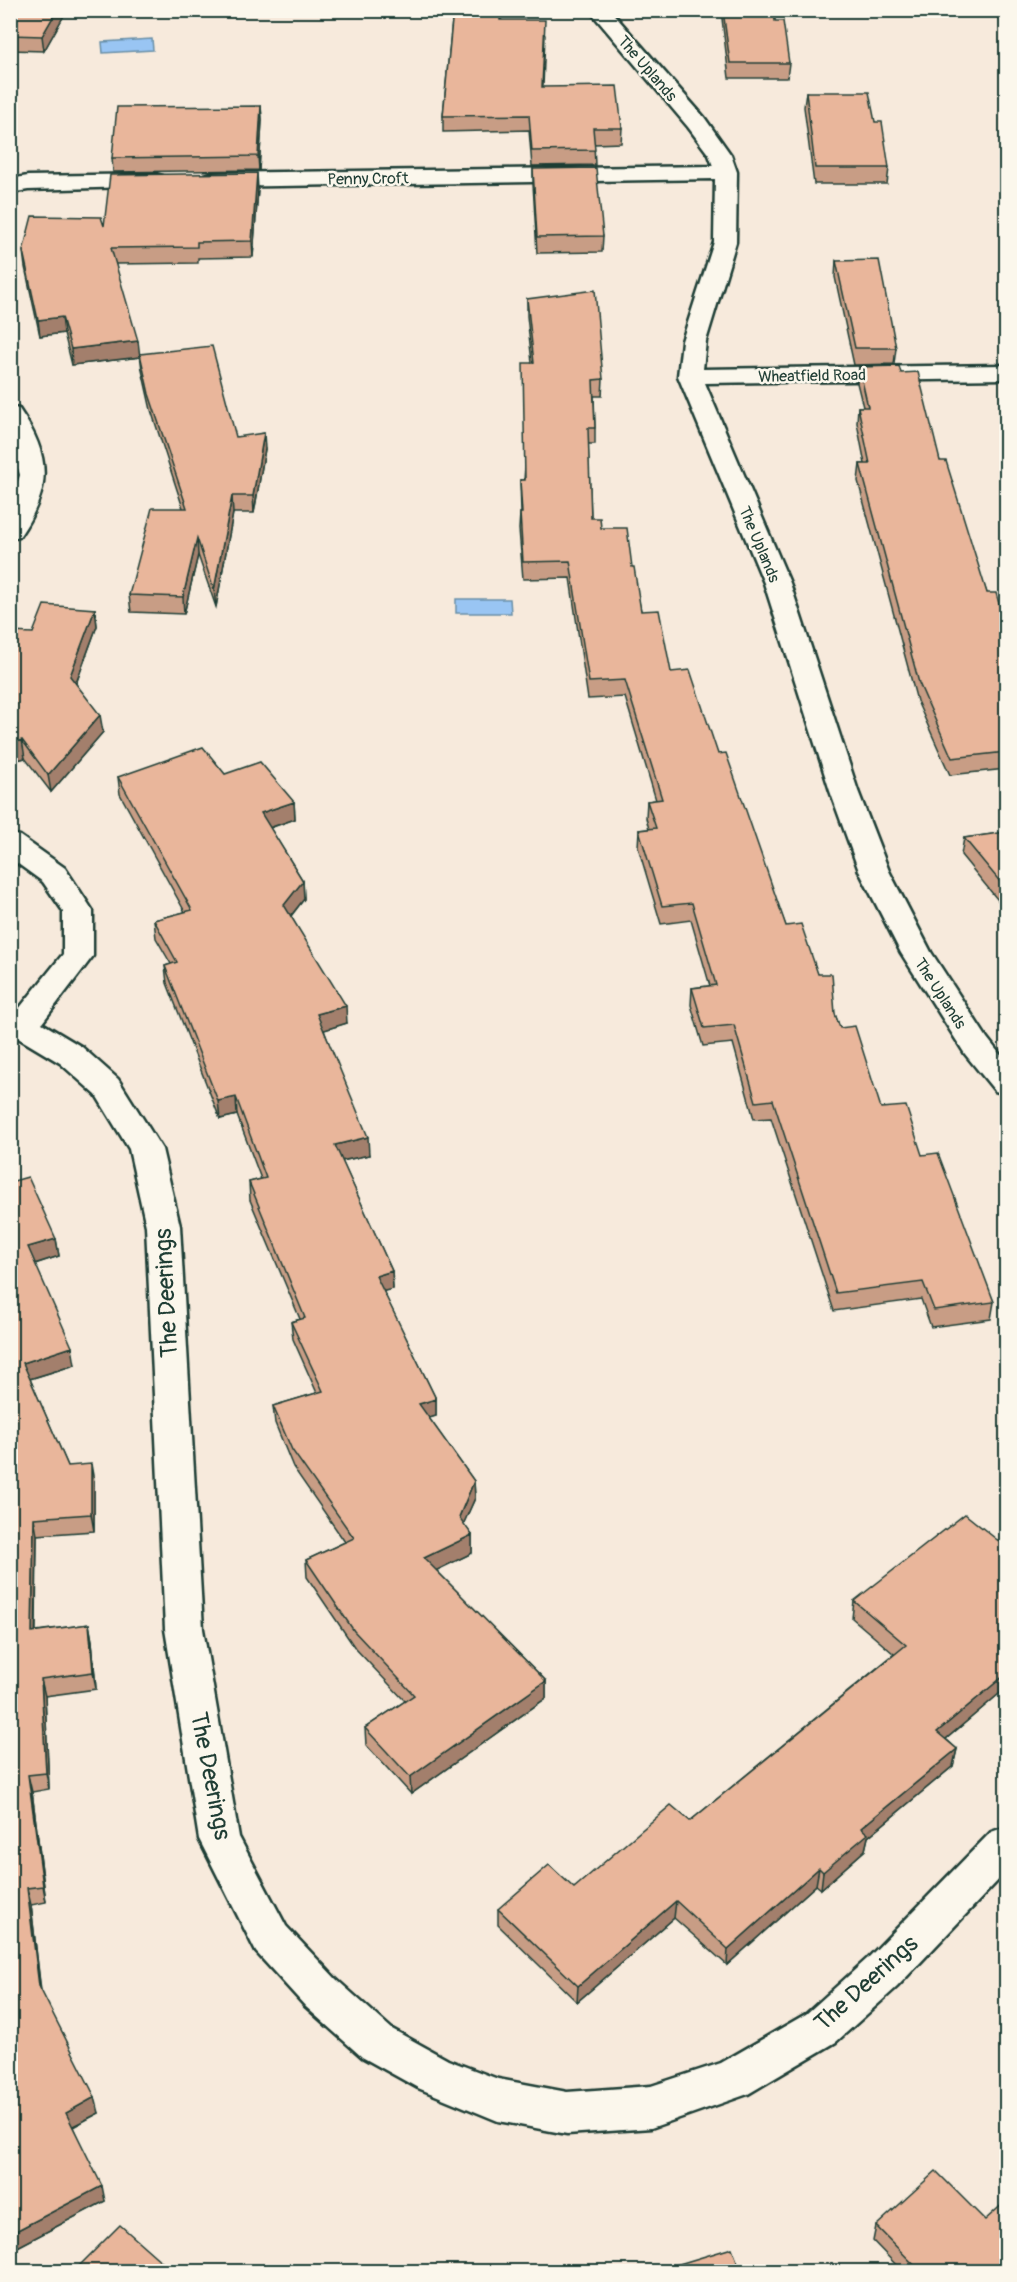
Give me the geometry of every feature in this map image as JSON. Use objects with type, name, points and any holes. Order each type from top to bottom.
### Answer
[{"type":"street","name":"The Uplands","points":[[599,10],[696,122],[720,155],[726,172],[725,242],[694,341],[690,376],[777,583],[844,791],[874,871],[916,953],[976,1046],[1006,1083]]},
{"type":"street","name":"Penny Croft","points":[[194,181],[726,172]]},
{"type":"street","points":[[10,186],[28,183],[171,181]]},
{"type":"street","name":"Wheatfield Road","points":[[690,376],[1006,372]]},
{"type":"street","points":[[10,414],[18,426],[33,475],[24,507],[10,531]]},
{"type":"street","name":"The Deerings","points":[[10,843],[54,875],[78,911],[78,956],[17,1021],[71,1054],[107,1087],[145,1149],[164,1226],[184,1629],[219,1839],[271,1939],[321,1993],[378,2043],[433,2074],[498,2100],[567,2113],[651,2107],[733,2080],[821,2028],[882,1973],[1006,1845]]},
{"type":"water","points":[[152,39],[153,50],[103,53],[102,42]]},
{"type":"water","points":[[456,599],[510,599],[511,613],[456,613]]},
{"type":"building","points":[[10,10],[57,10],[42,36],[10,35]]},
{"type":"building","points":[[453,10],[500,10],[500,20],[545,20],[542,87],[617,86],[622,128],[593,128],[595,150],[532,151],[529,115],[443,116]]},
{"type":"building","points":[[723,10],[774,10],[775,21],[783,21],[789,63],[730,63]]},
{"type":"building","points":[[806,92],[869,92],[875,122],[882,122],[889,168],[815,168]]},
{"type":"building","points":[[261,106],[258,156],[112,158],[117,107]]},
{"type":"building","points":[[596,168],[603,236],[537,237],[533,169]]},
{"type":"building","points":[[257,173],[252,241],[197,242],[197,247],[111,248],[138,341],[71,349],[62,317],[38,320],[23,251],[32,216],[101,217],[104,226],[110,175]]},
{"type":"building","points":[[879,260],[896,348],[855,348],[836,261]]},
{"type":"building","points":[[595,290],[603,379],[593,380],[595,428],[588,428],[591,518],[600,518],[601,528],[627,528],[641,611],[659,610],[671,672],[690,670],[718,754],[726,753],[786,926],[801,924],[818,974],[832,974],[835,1014],[840,1028],[855,1026],[881,1108],[906,1106],[922,1155],[938,1153],[994,1302],[934,1310],[923,1282],[836,1293],[773,1100],[756,1102],[734,1025],[704,1028],[692,988],[716,985],[692,903],[662,906],[639,830],[656,828],[647,801],[662,799],[625,680],[589,682],[570,561],[523,562],[520,480],[525,480],[523,363],[534,363],[527,299]]},
{"type":"building","points":[[212,346],[236,437],[264,433],[253,496],[232,496],[214,590],[197,538],[183,597],[129,595],[152,508],[187,508],[149,394],[140,354]]},
{"type":"building","points":[[899,366],[901,373],[918,372],[940,461],[946,461],[987,593],[996,593],[1006,628],[1006,752],[952,758],[919,683],[860,464],[870,464],[858,407],[868,407],[859,367]]},
{"type":"building","points":[[44,605],[95,609],[70,676],[100,715],[48,775],[22,740],[10,744],[10,632],[33,633]]},
{"type":"building","points":[[203,747],[225,774],[260,762],[294,802],[261,813],[303,881],[284,905],[346,1006],[317,1014],[368,1137],[335,1145],[392,1271],[376,1276],[436,1399],[419,1404],[474,1481],[459,1517],[472,1535],[424,1558],[546,1681],[410,1777],[365,1728],[414,1695],[354,1631],[306,1560],[354,1538],[292,1450],[273,1406],[323,1391],[291,1322],[305,1318],[249,1182],[266,1178],[236,1097],[218,1101],[165,966],[177,962],[154,920],[192,910],[118,777]]},
{"type":"building","points":[[1006,832],[1006,889],[964,838]]},
{"type":"building","points":[[28,1177],[56,1239],[28,1247],[72,1347],[23,1363],[68,1466],[91,1464],[91,1514],[34,1518],[32,1632],[89,1624],[93,1672],[41,1679],[46,1773],[28,1775],[43,1886],[27,1888],[39,1986],[95,2097],[66,2113],[102,2186],[10,2234],[10,1182]]},
{"type":"building","points":[[965,1514],[1006,1547],[1006,1674],[937,1732],[957,1749],[861,1828],[868,1834],[823,1872],[819,1868],[728,1949],[676,1901],[578,1986],[498,1909],[549,1865],[574,1888],[671,1805],[690,1821],[906,1645],[854,1601]]},
{"type":"building","points":[[936,2171],[985,2220],[1006,2201],[1006,2271],[920,2271],[876,2226]]},
{"type":"building","points":[[120,2225],[172,2271],[74,2271]]},
{"type":"building","points":[[732,2248],[741,2271],[656,2271]]}]
